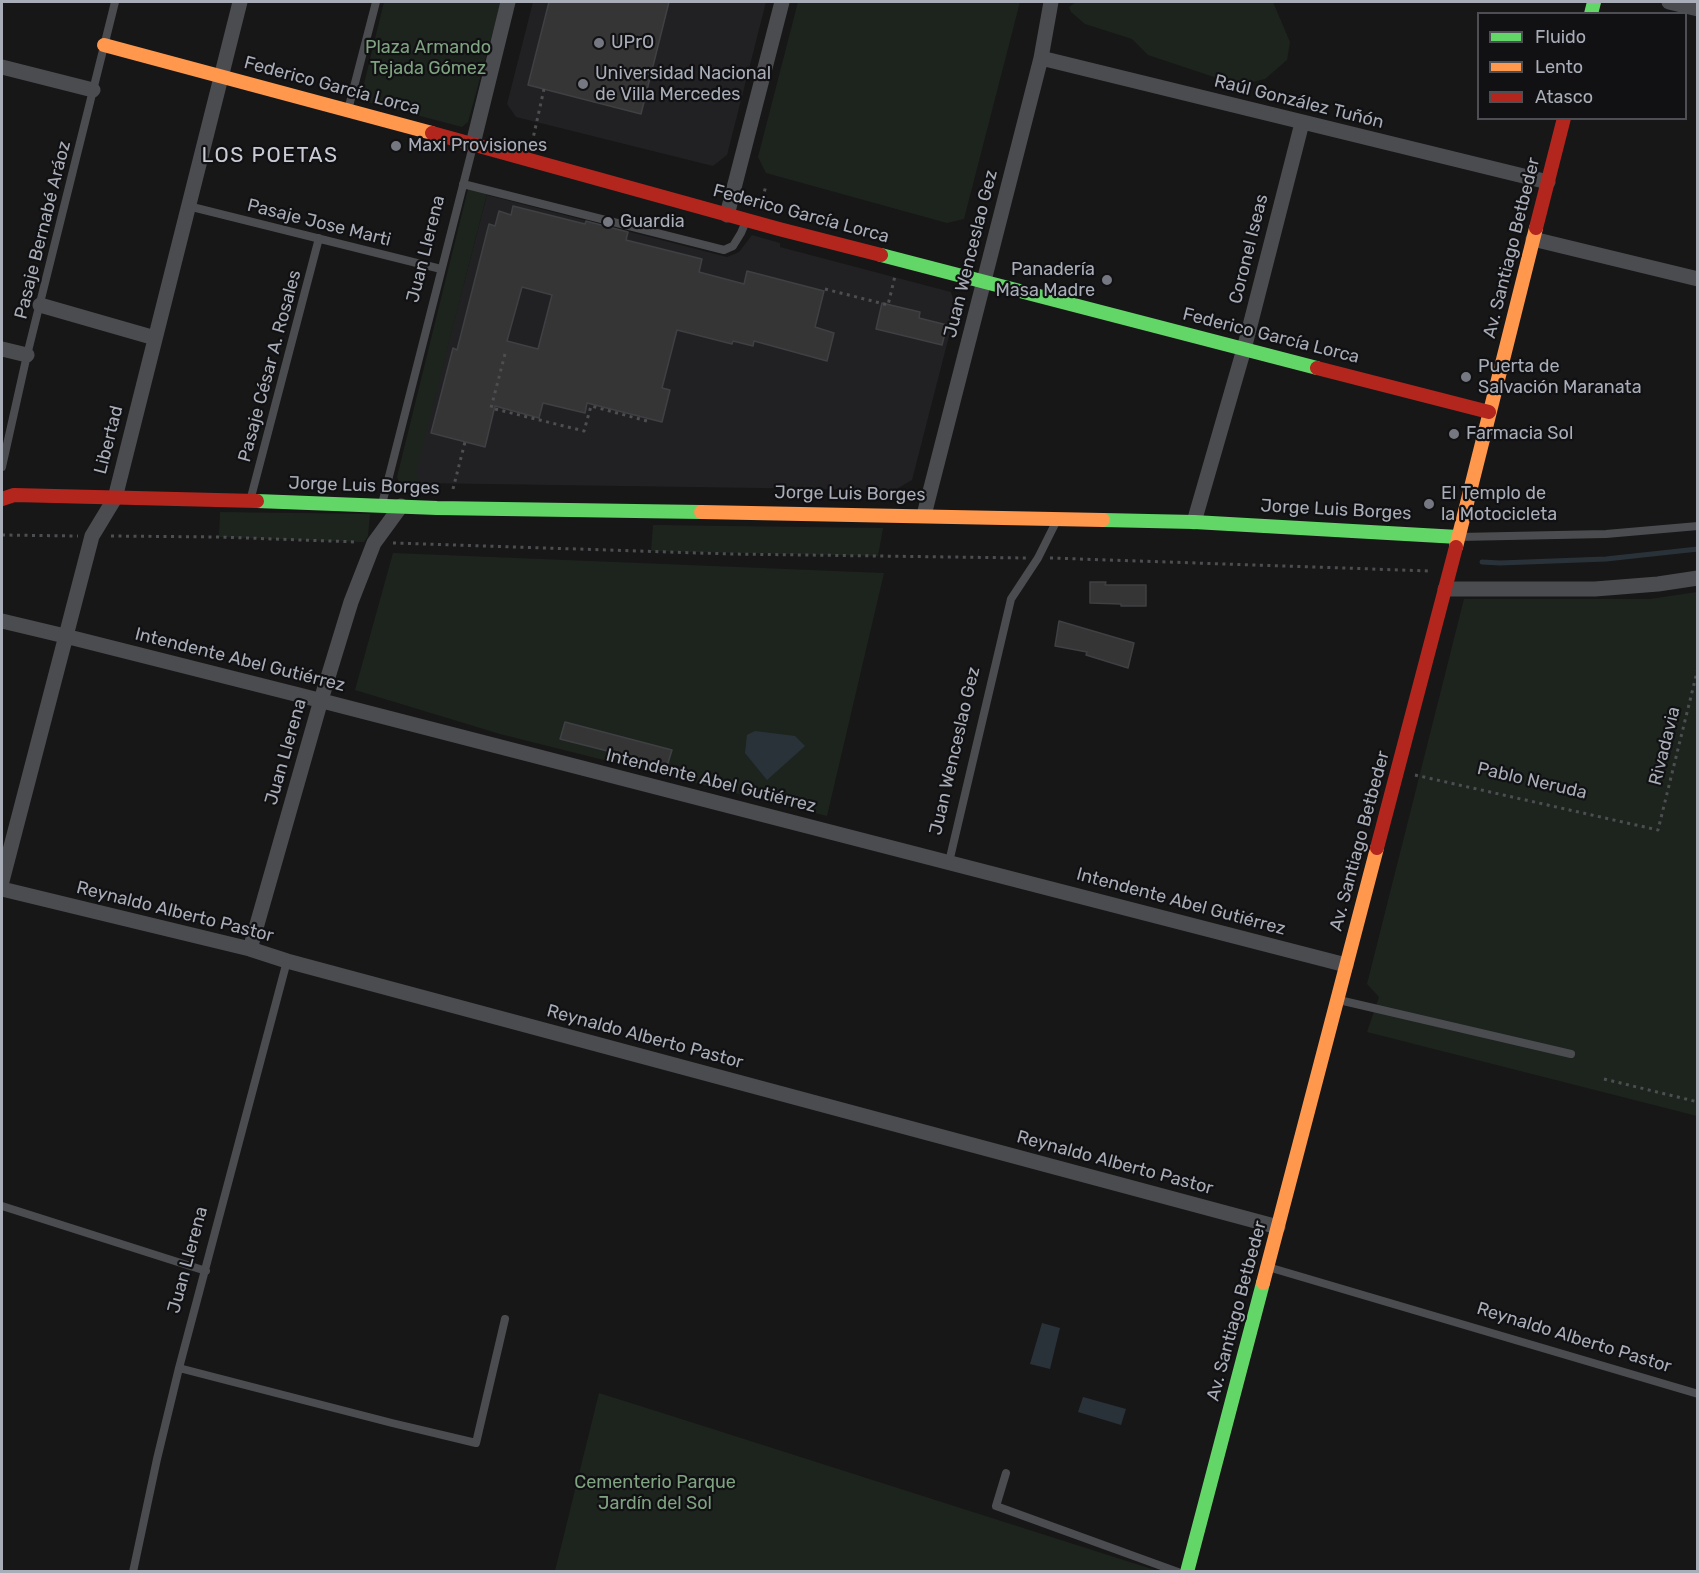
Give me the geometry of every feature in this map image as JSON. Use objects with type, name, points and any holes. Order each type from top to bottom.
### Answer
[{"type":"street","name":"Libertad","points":[[2,881],[92,536],[115,498],[240,2]]},
{"type":"street","name":"Juan Llerena","points":[[473,144],[508,2]]},
{"type":"street","points":[[727,214],[782,2]]},
{"type":"street","name":"Juan Wenceslao Gez","points":[[924,514],[1041,58],[1051,2]]},
{"type":"street","points":[[1669,2],[1698,9]]},
{"type":"street","name":"Federico García Lorca","points":[[104,45],[746,220],[1489,412]]},
{"type":"street","name":"Raúl González Tuñón","points":[[1041,58],[1548,182]]},
{"type":"street","points":[[2,67],[93,90]]},
{"type":"street","name":"Av. Santiago Betbeder","points":[[1187,1572],[1447,582],[1564,120]]},
{"type":"street","name":"Coronel Iseas","points":[[1194,522],[1244,349],[1302,123]]},
{"type":"street","points":[[1533,239],[1698,279]]},
{"type":"street","points":[[40,305],[155,338]]},
{"type":"street","points":[[2,349],[27,355]]},
{"type":"street","name":"Jorge Luis Borges","points":[[2,499],[14,495],[437,508],[924,514],[1194,522],[1458,537]]},
{"type":"street","name":"Juan Llerena","points":[[250,949],[351,602],[374,543],[401,506]]},
{"type":"street","points":[[1447,582],[1594,589],[1698,578]]},
{"type":"street","name":"Intendente Abel Gutiérrez","points":[[2,621],[321,700],[1346,965]]},
{"type":"street","name":"Reynaldo Alberto Pastor","points":[[2,889],[250,949],[287,961],[1278,1227]]},
{"type":"lane","name":"Pasaje Bernabé Aráoz","points":[[2,467],[27,355],[115,2]]},
{"type":"lane","points":[[348,110],[376,2]]},
{"type":"lane","name":"Juan Llerena","points":[[381,506],[473,144]]},
{"type":"lane","points":[[463,184],[724,250],[733,246],[746,220]]},
{"type":"lane","name":"Pasaje Jose Marti","points":[[188,206],[441,269]]},
{"type":"lane","name":"Pasaje César A. Rosales","points":[[250,501],[319,238]]},
{"type":"lane","name":"Juan Wenceslao Gez","points":[[949,862],[1011,599],[1038,558],[1058,518]]},
{"type":"lane","name":"Jorge Luis Borges","points":[[1458,537],[1606,534],[1698,526]]},
{"type":"lane","name":"Juan Llerena","points":[[133,1572],[179,1368],[287,961]]},
{"type":"lane","points":[[1337,1000],[1571,1054]]},
{"type":"lane","points":[[2,1206],[206,1271]]},
{"type":"lane","name":"Reynaldo Alberto Pastor","points":[[1268,1266],[1698,1394]]},
{"type":"lane","points":[[179,1368],[476,1443],[505,1319]]},
{"type":"lane","points":[[1006,1473],[996,1506],[1178,1572]]},
{"type":"path","points":[[528,159],[544,89]]},
{"type":"path","points":[[825,289],[888,305],[900,260]]},
{"type":"path","points":[[505,354],[491,408],[584,431],[591,406],[647,421],[648,418]]},
{"type":"path","points":[[452,494],[465,442]]},
{"type":"path","points":[[2,535],[228,538],[730,554],[1038,558],[1432,571],[1447,582]]},
{"type":"path","name":"Rivadavia","points":[[1658,830],[1698,668]]},
{"type":"path","name":"Pablo Neruda","points":[[1397,771],[1658,830]]},
{"type":"path","points":[[1604,1078],[1698,1102]]},
{"type":"shaded area","points":[[533,2],[766,2],[727,155],[713,166],[516,117],[507,104]]},
{"type":"shaded area","points":[[487,195],[727,257],[739,252],[752,235],[780,243],[780,247],[951,292],[956,309],[912,480],[895,490],[420,483],[415,471]]},
{"type":"shaded area","points":[[755,731],[795,736],[805,746],[767,780],[745,753],[747,735]]},
{"type":"shaded area","points":[[1042,1323],[1060,1328],[1050,1369],[1030,1364]]},
{"type":"shaded area","points":[[1083,1397],[1126,1409],[1121,1425],[1078,1412]]},
{"type":"green space","name":"Plaza Armando Tejada Gómez","points":[[384,2],[501,2],[468,122],[462,127],[363,101],[361,96]]},
{"type":"green space","points":[[798,2],[1020,2],[964,219],[947,223],[766,173],[758,157]]},
{"type":"green space","points":[[1076,2],[1273,2],[1290,42],[1287,60],[1265,79],[1247,83],[1232,83],[1148,55],[1132,39],[1085,24],[1071,12],[1069,7]]},
{"type":"green space","points":[[469,185],[488,190],[416,471],[420,483],[400,484],[397,477]]},
{"type":"green space","points":[[220,512],[370,514],[368,536],[364,542],[219,537]]},
{"type":"green space","points":[[653,525],[883,528],[878,556],[651,551]]},
{"type":"green space","points":[[393,553],[884,573],[827,816],[500,734],[355,690]]},
{"type":"green space","points":[[1697,592],[1697,1116],[1367,1032],[1379,997],[1367,984],[1464,599],[1650,599]]},
{"type":"green space","name":"Cementerio Parque Jardín del Sol","points":[[599,1393],[697,1424],[1158,1571],[555,1571]]},
{"type":"building","name":"UPrO","points":[[549,2],[669,2],[641,114],[528,85]]},
{"type":"building","points":[[513,206],[628,232],[626,240],[702,259],[699,272],[744,284],[747,271],[824,291],[815,327],[834,333],[827,361],[754,341],[753,346],[733,341],[732,344],[677,330],[662,388],[670,390],[662,422],[587,403],[585,413],[543,403],[539,418],[495,406],[485,447],[431,433],[453,348],[457,350],[489,224],[495,226],[499,211],[511,215]],"holes":[[[522,287],[552,295],[538,349],[507,341]]]},
{"type":"building","points":[[882,303],[920,312],[919,318],[947,325],[942,345],[876,329]]},
{"type":"building","points":[[1090,582],[1106,582],[1105,585],[1146,585],[1146,606],[1090,603]]},
{"type":"building","points":[[1059,621],[1134,643],[1128,668],[1086,655],[1087,652],[1055,646]]},
{"type":"building","points":[[565,722],[672,750],[667,766],[560,739]]},
{"type":"waterway","points":[[1482,562],[1606,559],[1698,549]]},
{"type":"traffic: fast","points":[[1592,12],[1594,2]]},
{"type":"traffic: fast","points":[[881,255],[1317,368]]},
{"type":"traffic: fast","points":[[257,501],[437,508],[701,512]]},
{"type":"traffic: fast","points":[[1103,520],[1194,522],[1458,537]]},
{"type":"traffic: fast","points":[[1187,1572],[1263,1283]]},
{"type":"traffic: slow","points":[[104,45],[432,133]]},
{"type":"traffic: slow","points":[[1456,547],[1536,228]]},
{"type":"traffic: slow","points":[[701,512],[1103,520]]},
{"type":"traffic: slow","points":[[1263,1283],[1377,848]]},
{"type":"traffic: jam","points":[[1536,228],[1563,120]]},
{"type":"traffic: jam","points":[[432,133],[881,255]]},
{"type":"traffic: jam","points":[[1317,368],[1489,412]]},
{"type":"traffic: jam","points":[[2,499],[14,495],[257,501]]},
{"type":"traffic: jam","points":[[1377,848],[1456,547]]},
{"type":"place","name":"UPrO","points":[[599,43]]},
{"type":"place","name":"Universidad Nacional de Villa Mercedes","points":[[583,84]]},
{"type":"place","name":"Maxi Provisiones","points":[[396,146]]},
{"type":"place","name":"Guardia","points":[[608,222]]},
{"type":"place","name":"Panadería Masa Madre","points":[[1107,280]]},
{"type":"place","name":"Puerta de Salvación Maranata","points":[[1466,377]]},
{"type":"place","name":"Farmacia Sol","points":[[1454,434]]},
{"type":"place","name":"El Templo de la Motocicleta","points":[[1429,504]]},
{"type":"district","name":"LOS POETAS","points":[[270,156]]}]
